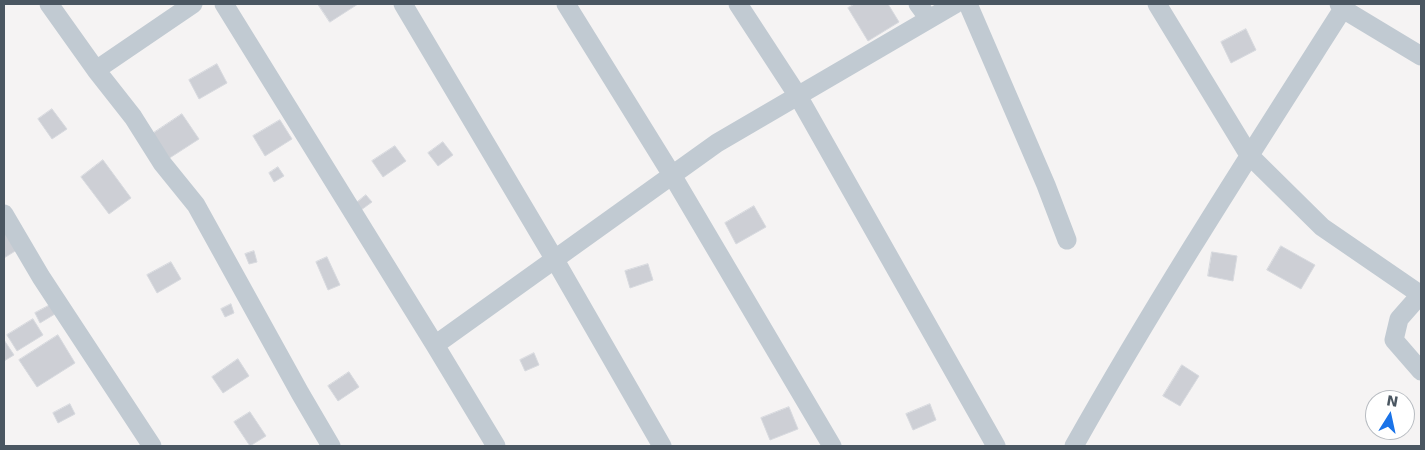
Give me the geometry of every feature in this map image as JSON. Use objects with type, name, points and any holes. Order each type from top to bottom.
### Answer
[{"type":"street","points":[[49,4],[96,70],[133,117],[162,163],[196,205],[331,446]]},
{"type":"street","points":[[96,70],[193,4]]},
{"type":"street","points":[[224,4],[496,446]]},
{"type":"street","points":[[403,4],[555,260],[662,446]]},
{"type":"street","points":[[566,4],[672,175],[832,446]]},
{"type":"street","points":[[738,4],[798,96],[996,446]]},
{"type":"street","points":[[918,4],[928,19]]},
{"type":"street","points":[[435,345],[717,143],[955,4]]},
{"type":"street","points":[[968,4],[1068,240]]},
{"type":"street","points":[[1156,4],[1249,155],[1322,227],[1421,294],[1399,319],[1394,340],[1421,371]]},
{"type":"street","points":[[1074,446],[1121,362],[1343,5],[1421,56]]},
{"type":"street","points":[[4,214],[41,277],[152,446]]},
{"type":"building","points":[[318,4],[358,4],[330,22]]},
{"type":"building","points":[[855,4],[888,4],[899,22],[868,41],[848,8]]},
{"type":"building","points":[[1246,29],[1256,50],[1231,63],[1221,42]]},
{"type":"building","points":[[217,64],[227,83],[199,99],[189,80]]},
{"type":"building","points":[[52,109],[67,129],[52,139],[38,119]]},
{"type":"building","points":[[182,114],[199,139],[168,159],[152,134]]},
{"type":"building","points":[[280,120],[292,139],[265,156],[253,136]]},
{"type":"building","points":[[443,142],[453,155],[438,166],[428,153]]},
{"type":"building","points":[[395,146],[406,161],[383,177],[372,161]]},
{"type":"building","points":[[103,160],[131,198],[109,214],[81,177]]},
{"type":"building","points":[[278,167],[284,176],[274,182],[269,173]]},
{"type":"building","points":[[366,195],[372,202],[361,210],[355,204]]},
{"type":"building","points":[[754,206],[766,227],[736,244],[725,223]]},
{"type":"building","points":[[4,222],[20,248],[4,258]]},
{"type":"building","points":[[1281,246],[1315,265],[1301,289],[1267,270]]},
{"type":"building","points":[[254,251],[257,262],[249,264],[245,254]]},
{"type":"building","points":[[1212,252],[1237,256],[1233,281],[1208,276]]},
{"type":"building","points":[[327,257],[340,285],[328,290],[316,262]]},
{"type":"building","points":[[171,262],[181,279],[157,293],[147,275]]},
{"type":"building","points":[[648,264],[653,280],[630,288],[625,271]]},
{"type":"building","points":[[231,304],[234,313],[225,317],[221,309]]},
{"type":"building","points":[[50,305],[55,314],[40,323],[35,313]]},
{"type":"building","points":[[33,319],[43,335],[17,351],[7,335]]},
{"type":"building","points":[[58,335],[75,363],[37,387],[19,360]]},
{"type":"building","points":[[4,340],[14,355],[4,361]]},
{"type":"building","points":[[534,353],[539,365],[525,371],[520,360]]},
{"type":"building","points":[[238,359],[249,376],[223,393],[212,377]]},
{"type":"building","points":[[1182,365],[1199,376],[1180,406],[1163,396]]},
{"type":"building","points":[[349,372],[359,387],[338,401],[328,386]]},
{"type":"building","points":[[70,404],[75,414],[58,423],[53,413]]},
{"type":"building","points":[[930,404],[936,420],[913,430],[906,414]]},
{"type":"building","points":[[789,407],[798,429],[770,440],[761,418]]},
{"type":"building","points":[[250,412],[266,436],[250,446],[234,422]]}]
